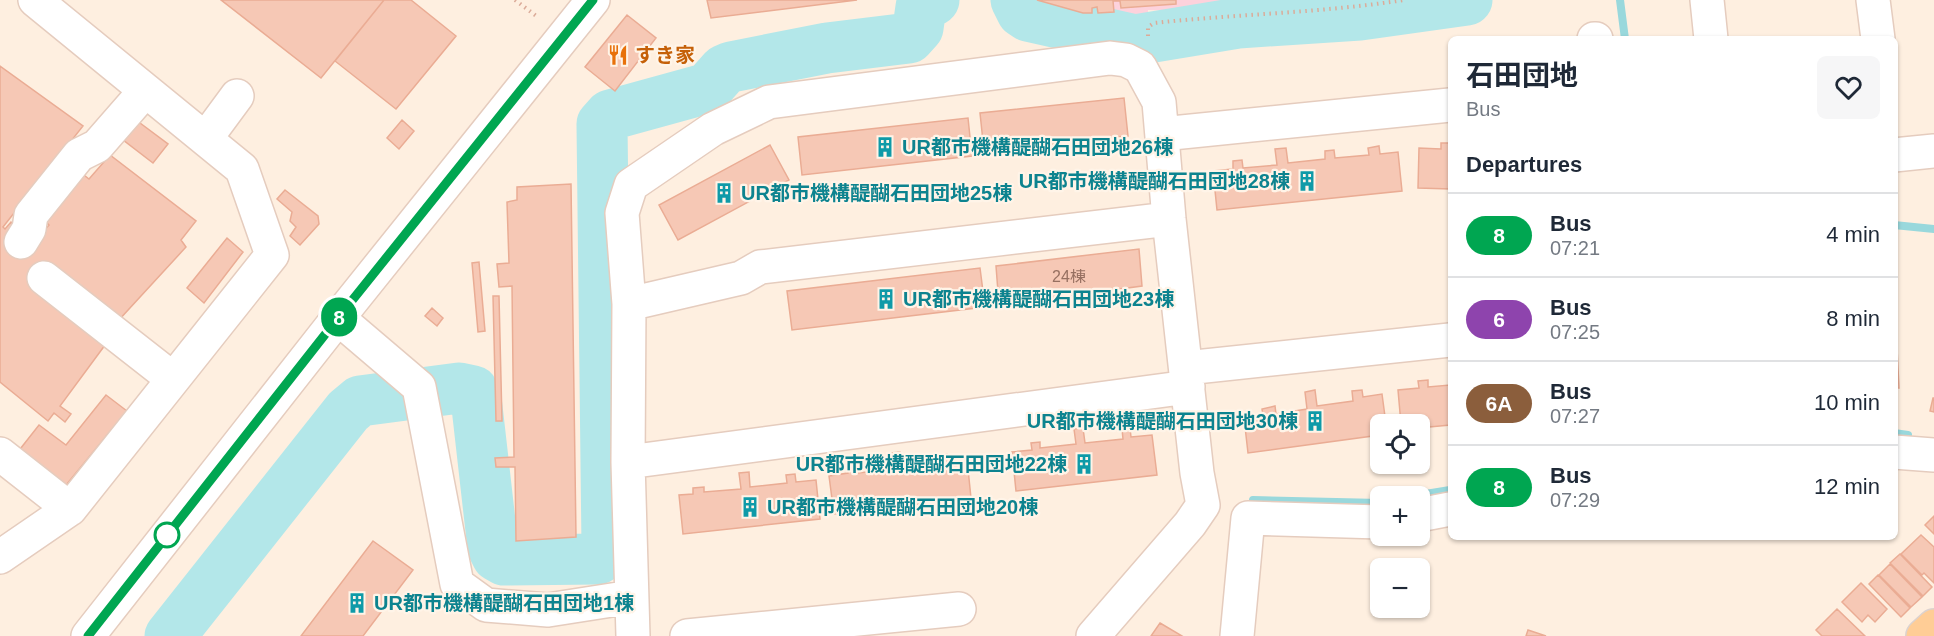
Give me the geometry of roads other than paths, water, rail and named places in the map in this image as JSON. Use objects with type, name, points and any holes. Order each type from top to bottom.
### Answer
[{"type":"main road","points":[[1923,636],[1934,626]]},
{"type":"street","points":[[0,557],[70,509],[169,375],[272,255],[242,169],[206,138],[140,96],[34,0]]},
{"type":"street","points":[[88,636],[338,318],[593,0]]},
{"type":"street","points":[[1707,0],[1711,36]]},
{"type":"street","points":[[1873,0],[1878,36]]},
{"type":"street","points":[[633,636],[628,462],[629,304],[622,213],[631,184],[713,129],[769,102],[1110,58],[1126,60],[1140,67],[1159,102],[1169,219],[1197,473],[1203,505],[1190,524],[1093,636]]},
{"type":"street","points":[[21,242],[29,230],[31,215],[79,155],[97,146],[140,96]]},
{"type":"street","points":[[206,138],[237,96]]},
{"type":"street","points":[[1162,134],[1448,105]]},
{"type":"street","points":[[1898,155],[1934,151]]},
{"type":"street","points":[[629,304],[741,278],[760,267],[1169,219]]},
{"type":"street","points":[[44,278],[169,375]]},
{"type":"street","points":[[338,318],[422,394],[457,584],[486,605],[548,610],[631,597]]},
{"type":"street","points":[[628,462],[1448,340]]},
{"type":"street","points":[[1898,452],[1934,454]]},
{"type":"street","points":[[0,454],[70,509]]},
{"type":"street","points":[[1203,505],[1248,518],[1370,522]]},
{"type":"street","points":[[1430,513],[1448,509]]},
{"type":"street","points":[[1237,636],[1248,518]]},
{"type":"street","points":[[687,636],[959,609]]},
{"type":"waterway","points":[[170,636],[348,411],[360,401],[459,388],[473,391],[476,398],[493,548],[497,556],[504,560],[598,559],[605,554],[607,547],[602,124],[610,115],[708,88],[724,70],[731,67],[827,48],[909,38],[918,28],[921,7],[934,0]]},
{"type":"waterway","points":[[1016,0],[1022,12],[1028,16],[1135,40],[1238,23],[1360,15],[1467,0]]},
{"type":"waterway","points":[[1620,0],[1625,36]]},
{"type":"waterway","points":[[1898,225],[1934,229]]},
{"type":"waterway","points":[[1898,434],[1908,435]]},
{"type":"waterway","points":[[1430,493],[1448,490]]},
{"type":"waterway","points":[[1253,500],[1370,503]]},
{"type":"place","name":"すき家","points":[[618,55]]},
{"type":"place","name":"UR都市機構醍醐石田団地26棟","points":[[885,147]]},
{"type":"place","name":"UR都市機構醍醐石田団地28棟","points":[[1307,181]]},
{"type":"place","name":"UR都市機構醍醐石田団地25棟","points":[[724,193]]},
{"type":"place","name":"UR都市機構醍醐石田団地23棟","points":[[886,299]]},
{"type":"place","name":"UR都市機構醍醐石田団地30棟","points":[[1315,421]]},
{"type":"place","name":"UR都市機構醍醐石田団地22棟","points":[[1084,464]]},
{"type":"place","name":"UR都市機構醍醐石田団地20棟","points":[[750,507]]},
{"type":"place","name":"UR都市機構醍醐石田団地1棟","points":[[357,603]]}]
